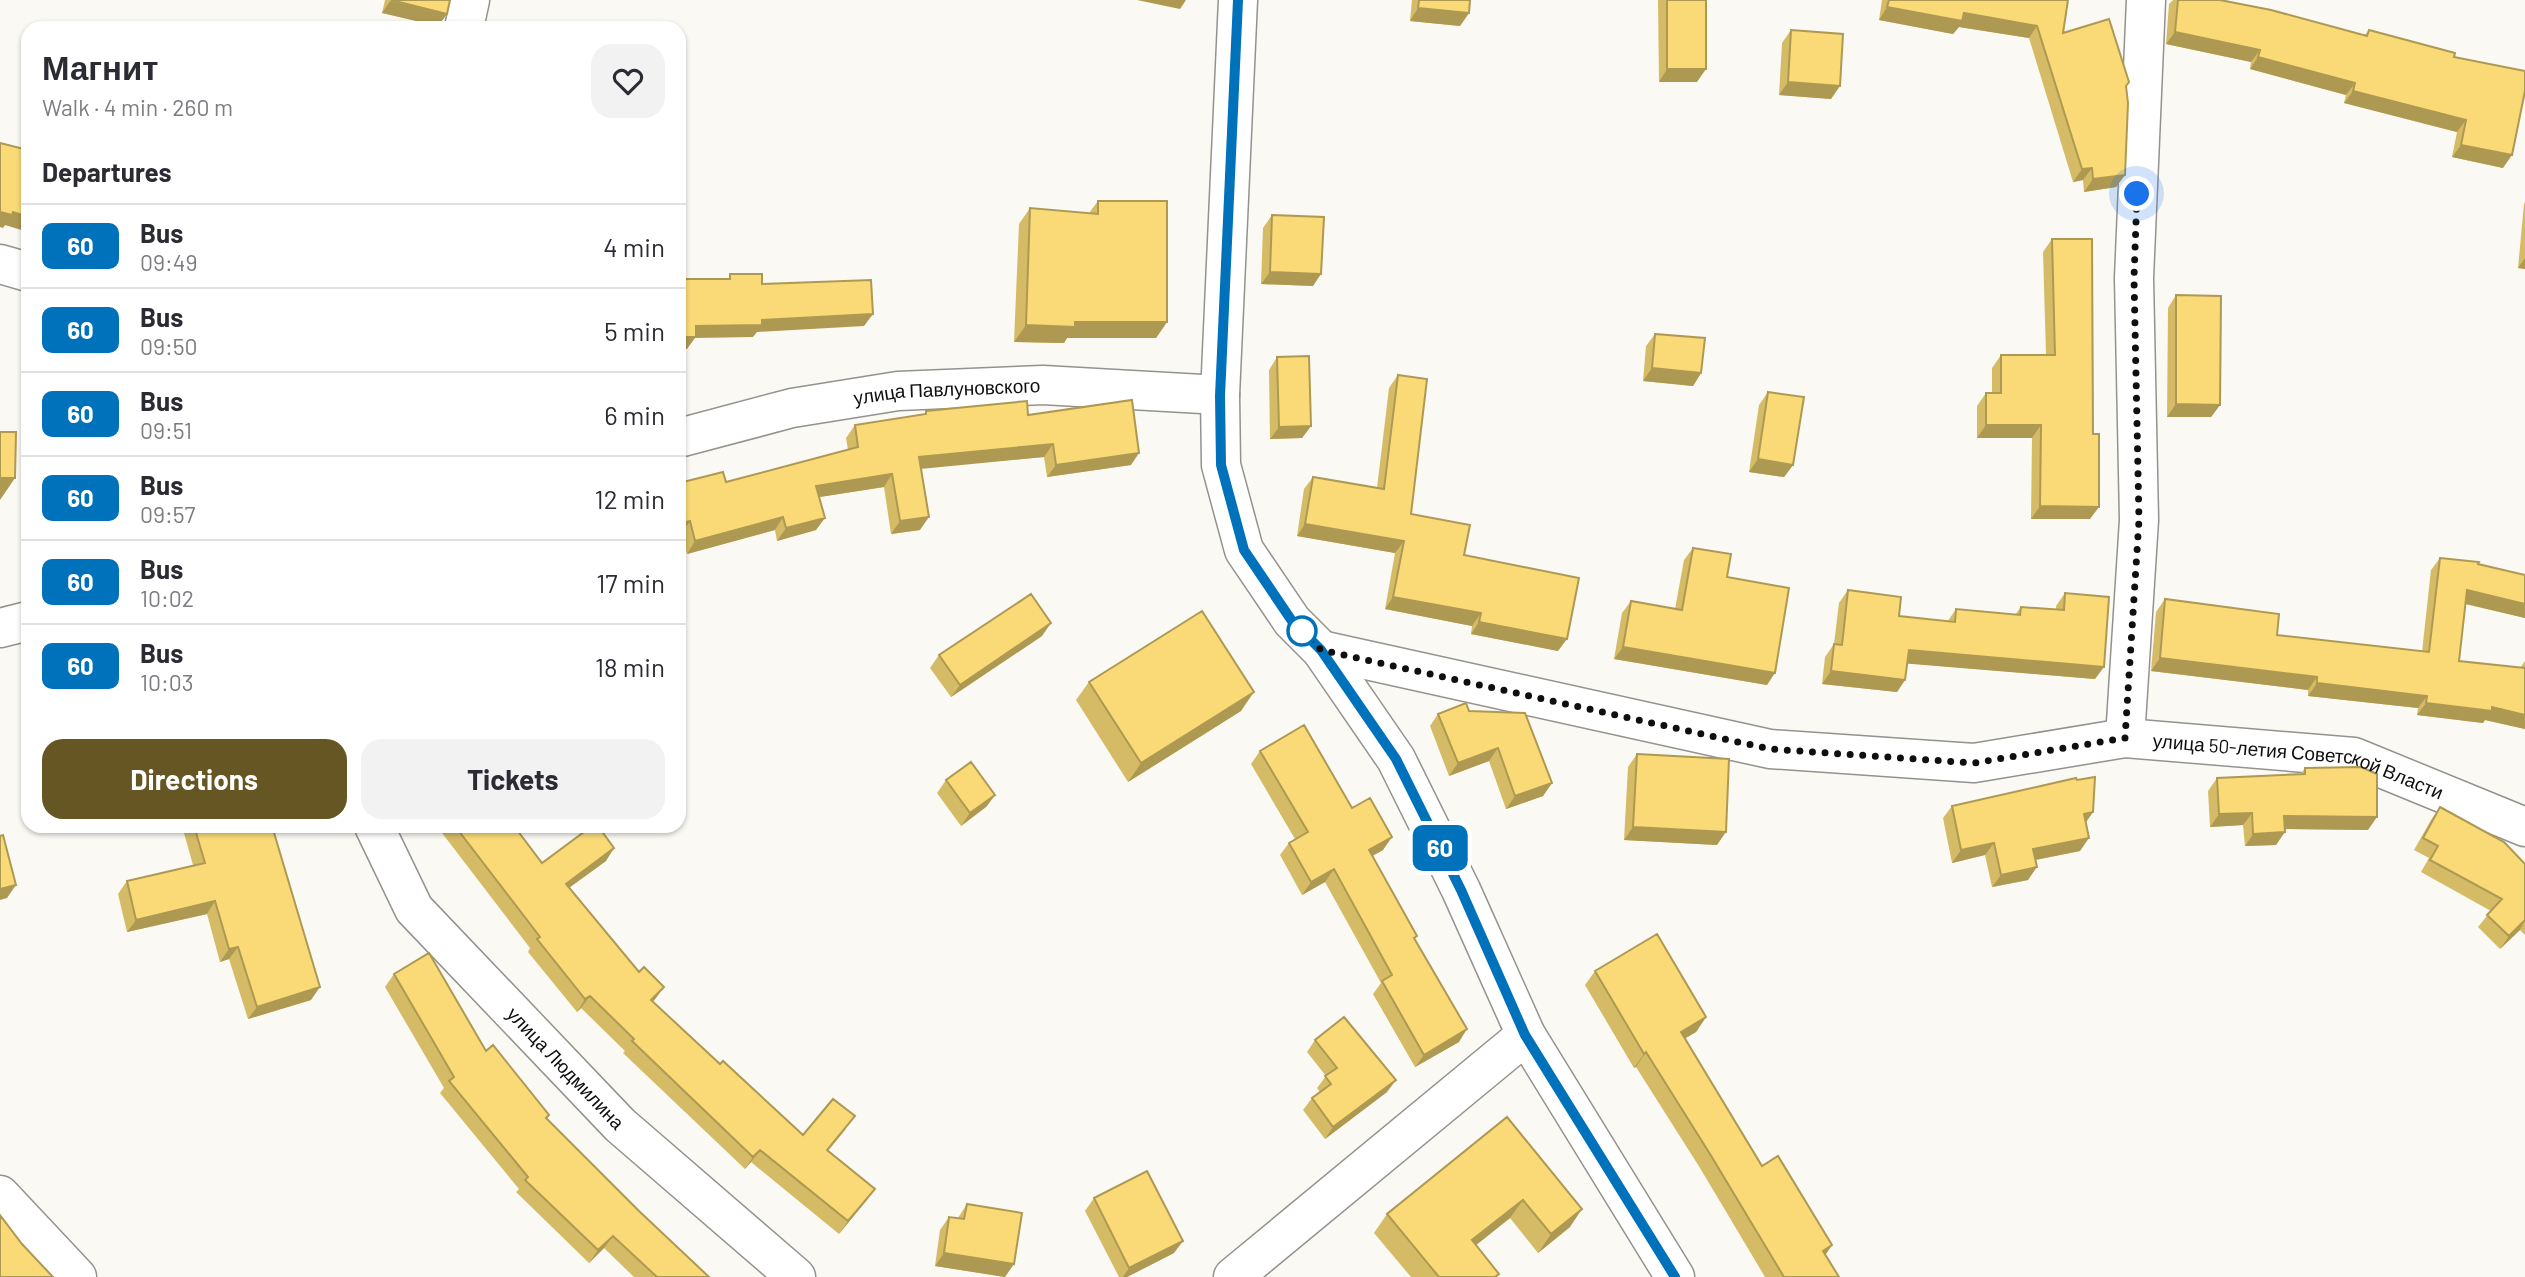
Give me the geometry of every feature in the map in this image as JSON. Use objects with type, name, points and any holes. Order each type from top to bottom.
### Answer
[{"type":"street","points":[[466,21],[470,0]]},
{"type":"street","points":[[1238,0],[1220,396],[1221,465],[1244,550],[1292,621],[1321,650],[1396,759],[1461,890],[1525,1035],[1675,1277]]},
{"type":"street","points":[[2125,738],[2139,520],[2134,278],[2147,0]]},
{"type":"street","points":[[0,264],[21,270]]},
{"type":"street","name":"улица Павлуновского","points":[[686,436],[792,408],[898,391],[1042,385],[1220,396]]},
{"type":"street","points":[[0,628],[21,623]]},
{"type":"street","name":"улица 50-летия Советской Власти","points":[[1321,650],[1770,749],[1974,763],[2125,738],[2354,757],[2525,827]]},
{"type":"street","name":"улица Людмилина","points":[[377,833],[414,909],[621,1125],[796,1277]]},
{"type":"street","points":[[1233,1277],[1269,1263],[1525,1035]]},
{"type":"street","points":[[0,1195],[77,1277]]},
{"type":"building","points":[[391,0],[450,0],[447,14]]},
{"type":"building","points":[[1419,0],[1470,0],[1469,13],[1418,8]]},
{"type":"building","points":[[1667,0],[1706,0],[1706,69],[1667,69]]},
{"type":"building","points":[[1889,0],[2068,0],[2063,33],[2109,19],[2129,82],[2126,86],[2128,103],[2125,175],[2093,179],[2092,168],[2082,169],[2037,26],[1964,13],[1962,21],[1887,7]]},
{"type":"building","points":[[2178,0],[2220,0],[2271,10],[2367,36],[2369,30],[2455,53],[2454,57],[2525,71],[2525,91],[2512,155],[2461,145],[2466,120],[2353,91],[2355,83],[2258,57],[2260,50],[2175,32]]},
{"type":"building","points":[[1791,30],[1843,34],[1840,86],[1788,82]]},
{"type":"building","points":[[0,143],[21,148],[21,215],[0,212]]},
{"type":"building","points":[[1098,201],[1167,201],[1167,322],[1075,322],[1075,327],[1026,325],[1030,208],[1098,214]]},
{"type":"building","points":[[1272,215],[1324,217],[1321,274],[1270,272]]},
{"type":"building","points":[[2052,239],[2092,239],[2093,434],[2099,434],[2099,507],[2040,506],[2041,425],[1986,425],[1986,393],[2001,393],[2001,355],[2055,355]]},
{"type":"building","points":[[730,274],[762,274],[762,284],[871,280],[873,314],[762,320],[762,325],[696,326],[696,337],[686,337],[686,279],[730,279]]},
{"type":"building","points":[[2176,295],[2221,296],[2220,405],[2176,404]]},
{"type":"building","points":[[1655,334],[1705,338],[1701,373],[1652,368]]},
{"type":"building","points":[[1309,356],[1311,426],[1279,427],[1277,357]]},
{"type":"building","points":[[1398,375],[1427,379],[1411,514],[1470,525],[1464,555],[1579,578],[1567,639],[1479,622],[1481,613],[1393,597],[1404,541],[1305,524],[1313,477],[1384,489]]},
{"type":"building","points":[[1768,392],[1804,397],[1793,465],[1758,459]]},
{"type":"building","points":[[1132,400],[1139,453],[1056,465],[1053,444],[919,457],[929,517],[900,521],[892,474],[816,486],[825,518],[786,528],[783,517],[695,541],[690,521],[686,522],[686,481],[723,472],[726,482],[858,447],[855,425],[926,414],[926,411],[1027,401],[1028,415]]},
{"type":"building","points":[[0,432],[16,432],[15,478],[0,478]]},
{"type":"building","points":[[1693,548],[1731,554],[1727,577],[1789,588],[1775,673],[1623,647],[1631,601],[1682,610]]},
{"type":"building","points":[[2440,558],[2479,562],[2478,564],[2525,575],[2525,604],[2467,590],[2459,661],[2525,668],[2525,715],[2492,707],[2492,711],[2426,703],[2427,696],[2317,683],[2317,677],[2160,658],[2165,599],[2279,614],[2277,635],[2429,652]]},
{"type":"building","points":[[1848,590],[1901,597],[1899,616],[1955,622],[1956,609],[2020,615],[2021,607],[2064,610],[2065,593],[2109,597],[2104,667],[1909,650],[1905,680],[1831,671],[1834,644],[1842,645]]},
{"type":"building","points":[[1031,594],[1051,623],[960,685],[939,655]]},
{"type":"building","points":[[1202,611],[1254,692],[1141,763],[1089,682]]},
{"type":"building","points":[[1466,703],[1469,711],[1525,713],[1552,783],[1515,796],[1498,748],[1458,763],[1438,714]]},
{"type":"building","points":[[1304,725],[1352,808],[1370,798],[1392,837],[1369,850],[1417,936],[1414,938],[1467,1029],[1424,1055],[1382,981],[1392,975],[1334,869],[1311,882],[1289,843],[1308,832],[1260,751]]},
{"type":"building","points":[[1637,754],[1729,759],[1726,832],[1633,827]]},
{"type":"building","points":[[971,762],[995,795],[970,813],[946,780]]},
{"type":"building","points":[[2361,767],[2377,774],[2377,817],[2284,816],[2285,832],[2253,834],[2252,813],[2219,814],[2217,778],[2305,774],[2305,768]]},
{"type":"building","points":[[2095,777],[2093,812],[2084,814],[2089,838],[2033,849],[2037,867],[2001,875],[1994,843],[1961,850],[1952,806],[2076,778]]},
{"type":"building","points":[[2440,807],[2504,842],[2525,864],[2525,920],[2509,936],[2487,915],[2502,899],[2430,860],[2438,846],[2423,838]]},
{"type":"building","points":[[196,833],[274,833],[320,987],[257,1007],[238,947],[229,949],[215,901],[136,920],[127,881],[205,863]]},
{"type":"building","points":[[460,833],[519,833],[542,863],[583,833],[603,833],[614,848],[566,884],[639,972],[644,967],[664,987],[651,1000],[720,1064],[723,1061],[803,1135],[833,1099],[855,1116],[827,1150],[875,1189],[848,1221],[760,1150],[753,1157],[632,1041],[634,1039],[590,996],[585,999],[537,939],[540,937]]},
{"type":"building","points":[[3,835],[16,885],[0,889],[0,836]]},
{"type":"building","points":[[1657,934],[1706,1017],[1681,1032],[1762,1166],[1778,1156],[1832,1245],[1823,1251],[1839,1277],[1784,1277],[1595,971]]},
{"type":"building","points":[[429,953],[486,1051],[493,1045],[549,1115],[546,1118],[709,1277],[657,1277],[613,1236],[598,1250],[525,1180],[528,1177],[449,1081],[454,1077],[394,974]]},
{"type":"building","points":[[1344,1017],[1396,1080],[1333,1127],[1312,1098],[1331,1084],[1325,1076],[1337,1068],[1315,1040]]},
{"type":"building","points":[[1507,1117],[1582,1209],[1551,1234],[1523,1200],[1472,1240],[1499,1274],[1495,1277],[1439,1277],[1387,1214]]},
{"type":"building","points":[[1147,1171],[1183,1241],[1129,1268],[1094,1198]]},
{"type":"building","points":[[967,1204],[1022,1213],[1014,1264],[944,1253],[949,1217],[964,1219]]},
{"type":"building","points":[[0,1215],[22,1244],[53,1277],[0,1277]]},
{"type":"bus line","name":"60","points":[[1238,0],[1220,396],[1221,465],[1244,550],[1292,621],[1321,650],[1396,759],[1461,890],[1525,1035],[1675,1277]]},
{"type":"route","points":[[1302,631],[1321,650],[1770,749],[1974,763],[2125,738],[2139,520],[2134,278],[2137,194]]}]
